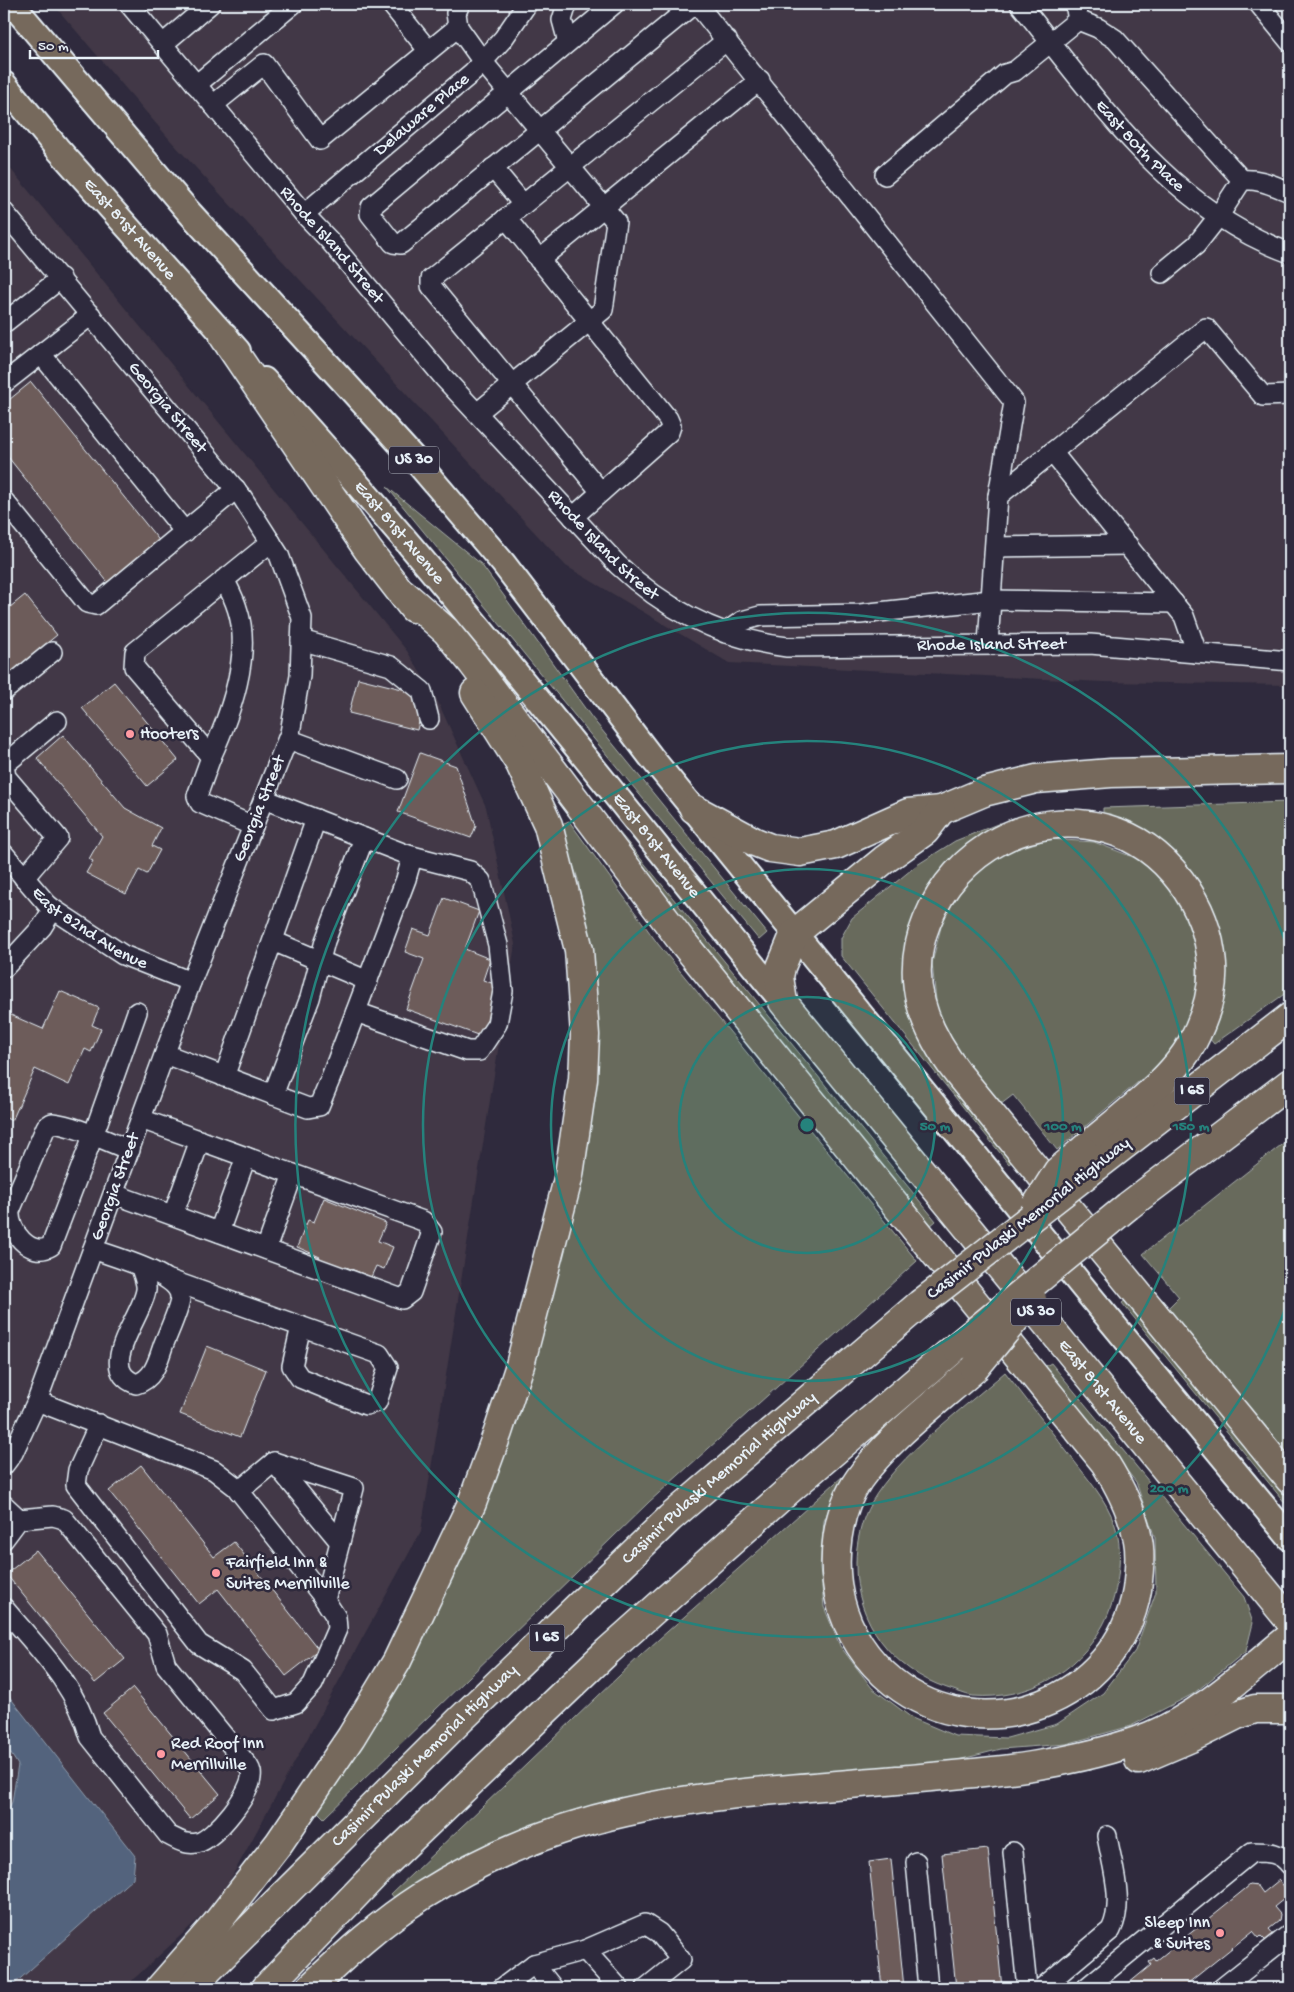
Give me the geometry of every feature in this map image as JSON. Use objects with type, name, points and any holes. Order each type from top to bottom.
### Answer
[{"type":"highway","points":[[160,1988],[216,1924],[279,1843],[351,1737],[397,1661],[472,1503],[520,1365],[569,1175],[582,1079],[585,1035],[579,950],[548,824],[520,764],[500,730],[403,594],[368,550],[224,337]]},
{"type":"highway","points":[[403,594],[446,631],[473,664],[681,940],[1105,1463],[1119,1485],[1130,1510],[1139,1548],[1138,1580],[1127,1624],[1113,1649],[1095,1672],[1073,1689],[1027,1710],[991,1715],[950,1710],[927,1703],[903,1690],[881,1672],[858,1644],[844,1615],[835,1570],[840,1524],[848,1500],[858,1480],[874,1460],[974,1369],[1077,1246]]},
{"type":"highway","points":[[694,809],[755,842],[770,848],[800,852],[836,845],[908,813],[941,810],[999,787],[1051,777],[1290,769]]},
{"type":"highway","points":[[783,1002],[779,977],[781,967],[795,933],[884,860],[924,831],[941,810]]},
{"type":"highway","points":[[1089,1158],[1175,1068],[1192,1044],[1204,1015],[1212,966],[1207,934],[1198,907],[1185,886],[1156,855],[1130,838],[1107,829],[1059,824],[1038,826],[996,842],[975,856],[944,888],[923,930],[918,959],[917,985],[921,1010],[941,1052],[959,1075],[1290,1480]]},
{"type":"highway","name":"East 81st Avenue","points":[[783,1002],[1290,1622]]},
{"type":"highway","name":"Casimir Pulaski Memorial Highway","points":[[190,1988],[459,1722],[670,1518],[920,1304],[1026,1223],[1089,1158],[1290,1017]]},
{"type":"highway","points":[[266,1988],[385,1864],[608,1652],[789,1490],[1077,1246],[1290,1083]]},
{"type":"highway","points":[[310,1988],[350,1951],[421,1897],[465,1871],[503,1852],[586,1822],[636,1810],[750,1794],[984,1772],[1073,1758],[1128,1744],[1153,1735],[1205,1704],[1290,1637]]},
{"type":"highway","points":[[984,1772],[1076,1774],[1110,1767],[1162,1751],[1237,1715],[1255,1710],[1290,1709]]},
{"type":"main road","name":"US 30","points":[[12,4],[181,203],[416,461],[503,563],[615,712],[1090,1296],[1290,1538]]},
{"type":"main road","name":"East 81st Avenue","points":[[4,84],[57,148],[224,337],[336,458],[422,559],[783,1002]]},
{"type":"street","points":[[163,44],[210,4]]},
{"type":"street","points":[[196,85],[293,4]]},
{"type":"street","points":[[391,4],[428,50]]},
{"type":"street","points":[[460,4],[456,13],[458,27],[483,62],[616,222],[603,310],[477,413]]},
{"type":"street","name":"Delaware Place","points":[[304,214],[483,62],[503,39],[527,4]]},
{"type":"street","points":[[567,4],[562,20],[568,42]]},
{"type":"street","points":[[614,4],[371,208],[370,214],[393,243],[401,244],[696,4],[760,80],[1014,402],[998,496],[988,644]]},
{"type":"street","name":"East 80th Place","points":[[1020,4],[1154,166],[1218,217],[1264,242],[1290,253]]},
{"type":"street","points":[[1259,4],[1290,42]]},
{"type":"street","name":"Rhode Island Street","points":[[134,5],[196,85],[304,214],[477,413],[638,584],[674,609],[725,633],[746,640],[787,646],[1090,644],[1290,661]]},
{"type":"street","points":[[885,175],[1005,74],[1016,70],[1051,42],[1076,12],[1115,39],[1242,180]]},
{"type":"street","points":[[213,105],[264,64],[320,140],[458,27]]},
{"type":"street","points":[[601,492],[431,286],[433,276],[727,40]]},
{"type":"street","points":[[539,260],[760,80]]},
{"type":"street","points":[[493,168],[523,204]]},
{"type":"street","points":[[1242,180],[1252,179],[1290,192]]},
{"type":"street","points":[[1162,273],[1196,245],[1218,217],[1242,180]]},
{"type":"street","name":"Georgia Street","points":[[4,212],[236,489],[279,554],[302,618],[300,676],[288,739],[191,982],[37,1401],[13,1453],[4,1465]]},
{"type":"street","points":[[506,218],[668,419],[671,426],[669,432],[573,517]]},
{"type":"street","points":[[4,324],[60,278]]},
{"type":"street","points":[[4,383],[91,315]]},
{"type":"street","points":[[998,496],[1206,328],[1263,396],[1290,395]]},
{"type":"street","points":[[41,354],[185,532]]},
{"type":"street","points":[[1052,452],[1184,616],[1197,653]]},
{"type":"street","points":[[4,501],[87,603],[96,605],[236,489]]},
{"type":"street","points":[[211,757],[134,667],[135,652],[271,542]]},
{"type":"street","points":[[994,547],[1128,545]]},
{"type":"street","points":[[224,579],[238,609],[241,653],[236,690],[226,725],[211,757],[197,796],[200,803],[253,826]]},
{"type":"street","points":[[725,633],[742,621],[760,616],[860,614],[991,600],[1174,603]]},
{"type":"street","points":[[301,640],[391,666],[422,691],[429,719]]},
{"type":"street","points":[[4,691],[52,652]]},
{"type":"street","points":[[24,878],[58,838],[5,778],[4,764],[57,720]]},
{"type":"street","points":[[288,739],[397,779]]},
{"type":"street","points":[[264,799],[408,855],[470,871],[482,881],[498,944],[503,990],[497,1024],[480,1050],[467,1051],[356,1012]]},
{"type":"street","points":[[224,1077],[316,819]]},
{"type":"street","points":[[273,1095],[310,998],[324,941],[364,838]]},
{"type":"street","name":"East 82nd Avenue","points":[[4,854],[53,909],[123,955],[191,982]]},
{"type":"street","points":[[165,1054],[308,1108],[318,1106],[406,879],[411,861],[408,855]]},
{"type":"street","points":[[4,968],[42,926],[53,909]]},
{"type":"street","points":[[273,941],[319,962],[368,981]]},
{"type":"street","points":[[130,1150],[93,1136],[62,1124],[52,1123],[40,1136],[10,1211],[10,1218],[26,1245],[40,1250],[51,1246],[93,1136],[137,1012]]},
{"type":"street","points":[[114,1194],[402,1299],[412,1292],[432,1232],[423,1221],[141,1119]]},
{"type":"street","points":[[173,1215],[200,1140]]},
{"type":"street","points":[[219,1232],[246,1157]]},
{"type":"street","points":[[266,1249],[294,1174]]},
{"type":"street","points":[[93,1249],[170,1280],[301,1326],[379,1354],[388,1368],[377,1402],[366,1406],[300,1378],[292,1366],[301,1326]]},
{"type":"street","points":[[141,1268],[147,1289],[118,1360],[121,1374],[127,1381],[136,1384],[145,1382],[156,1367],[180,1298],[176,1286],[170,1280]]},
{"type":"street","points":[[37,1401],[99,1424],[214,1470],[239,1491],[325,1600],[336,1617],[337,1629],[313,1684],[296,1703],[274,1710],[243,1671],[200,1644],[76,1485],[78,1470],[99,1424]]},
{"type":"street","points":[[239,1491],[274,1462]]},
{"type":"street","points":[[274,1462],[354,1488],[325,1600]]},
{"type":"street","points":[[274,1462],[340,1542]]},
{"type":"street","points":[[4,1505],[19,1519],[53,1516],[64,1519],[157,1634],[166,1665],[245,1762],[251,1772],[250,1781],[242,1800],[219,1828],[199,1843],[184,1843],[168,1835],[90,1737],[86,1721],[67,1683],[4,1608]]},
{"type":"street","points":[[4,1539],[19,1519]]},
{"type":"street","points":[[1042,1988],[1111,1930],[1117,1918],[1118,1902],[1107,1836]]},
{"type":"street","points":[[1013,1852],[1027,1988]]},
{"type":"street","points":[[1086,1988],[1252,1852],[1269,1852],[1283,1856],[1290,1866]]},
{"type":"street","points":[[916,1862],[928,1988]]},
{"type":"street","points":[[502,1988],[534,1964],[585,1950],[645,1924],[660,1932],[682,1960],[646,1988]]},
{"type":"street","points":[[1222,1988],[1290,1934]]},
{"type":"street","points":[[585,1950],[619,1988]]},
{"type":"street","points":[[534,1964],[553,1988]]},
{"type":"shaded area","points":[[53,4],[1288,4],[1290,7],[1290,685],[1103,682],[729,663],[566,566],[171,141]]},
{"type":"shaded area","points":[[4,161],[407,651],[437,700],[486,807],[515,944],[421,1531],[219,1900],[124,1988],[4,1988]]},
{"type":"green space","points":[[387,487],[481,564],[592,718],[767,933],[759,940]]},
{"type":"green space","points":[[1290,802],[1290,990],[1214,1044],[1209,1038],[1209,911],[1103,817],[1103,808]]},
{"type":"green space","points":[[569,821],[658,944],[917,1261],[649,1502],[324,1818],[317,1811],[375,1722],[426,1633],[480,1520],[520,1413],[552,1292],[590,968],[578,879],[559,825]]},
{"type":"green space","points":[[1000,823],[965,846],[940,871],[914,916],[909,956],[909,999],[1015,1159],[1009,1164],[841,956],[841,938],[852,918],[917,865],[955,841]]},
{"type":"green space","points":[[619,832],[936,1221],[930,1226],[674,913],[616,833]]},
{"type":"green space","points":[[1049,839],[1094,842],[1138,859],[1168,885],[1187,917],[1197,953],[1197,996],[1186,1029],[1162,1062],[1057,1150],[1013,1095],[1000,1105],[953,1047],[937,1009],[932,963],[943,919],[969,878],[1006,852]]},
{"type":"green space","points":[[1290,1138],[1290,1463],[1166,1310],[1179,1297],[1143,1254]]},
{"type":"green space","points":[[1129,1297],[1290,1495],[1290,1509],[1122,1303]]},
{"type":"green space","points":[[1051,1363],[1244,1597],[1253,1623],[1246,1651],[1193,1694],[1131,1726],[1066,1744],[1001,1749],[915,1771],[688,1792],[398,1902],[391,1894],[641,1655],[843,1476],[824,1521],[820,1567],[824,1607],[840,1646],[872,1688],[912,1718],[955,1736],[1007,1738],[1057,1724],[1103,1693],[1135,1651],[1156,1592],[1155,1538],[1136,1482],[1044,1367]]},
{"type":"green space","points":[[1005,1372],[1090,1481],[1107,1507],[1118,1537],[1118,1576],[1116,1590],[1103,1625],[1092,1642],[1065,1670],[1031,1688],[993,1696],[973,1696],[928,1680],[894,1656],[881,1641],[870,1624],[862,1605],[857,1585],[857,1548],[867,1510],[883,1485],[898,1467],[932,1433]]},
{"type":"water","points":[[4,1690],[135,1856],[133,1878],[12,1986],[4,1988],[4,1818],[12,1802],[18,1765],[4,1743]]},
{"type":"building","points":[[31,382],[162,544],[110,585],[4,452],[4,404]]},
{"type":"building","points":[[25,595],[57,635],[4,678],[4,612]]},
{"type":"building","points":[[358,678],[426,695],[417,730],[349,713]]},
{"type":"building","name":"Hooters","points":[[114,682],[178,760],[147,786],[82,708]]},
{"type":"building","points":[[63,735],[125,808],[161,828],[152,846],[160,850],[147,874],[139,870],[126,894],[86,873],[93,861],[89,859],[102,836],[37,758]]},
{"type":"building","points":[[420,753],[456,766],[476,826],[471,838],[398,812]]},
{"type":"building","points":[[444,898],[479,911],[465,949],[490,959],[483,980],[497,985],[486,1038],[406,1009],[424,959],[405,952],[413,929],[430,935]]},
{"type":"building","points":[[60,991],[99,1008],[92,1025],[101,1029],[91,1052],[85,1049],[69,1085],[35,1069],[12,1121],[4,1117],[4,1012],[43,1029]]},
{"type":"building","points":[[324,1198],[386,1223],[378,1241],[393,1247],[384,1269],[376,1266],[371,1277],[346,1267],[343,1273],[318,1263],[320,1257],[297,1247],[308,1220],[314,1222]]},
{"type":"building","points":[[207,1346],[266,1370],[240,1437],[180,1414]]},
{"type":"building","name":"Fairfield Inn & Suites Merrillville","points":[[141,1465],[214,1557],[234,1542],[319,1650],[286,1676],[218,1589],[199,1604],[109,1491]]},
{"type":"building","points":[[36,1550],[125,1659],[95,1683],[6,1574]]},
{"type":"building","name":"Red Roof Inn Merrillville","points":[[133,1688],[220,1794],[190,1819],[103,1713]]},
{"type":"building","points":[[988,1849],[1002,1988],[956,1988],[942,1854]]},
{"type":"building","points":[[891,1859],[904,1988],[882,1988],[869,1862]]},
{"type":"building","name":"Sleep Inn & Suites","points":[[1279,1880],[1290,1894],[1274,1907],[1280,1914],[1279,1921],[1269,1929],[1276,1937],[1268,1943],[1261,1936],[1259,1938],[1253,1931],[1182,1988],[1123,1988],[1151,1965],[1149,1962],[1154,1958],[1156,1961],[1250,1885],[1258,1886],[1263,1893]]},
{"type":"place","name":"Hooters","points":[[130,734]]},
{"type":"place","name":"Fairfield Inn & Suites Merrillville","points":[[216,1573]]},
{"type":"place","name":"Red Roof Inn Merrillville","points":[[161,1754]]},
{"type":"place","name":"Sleep Inn & Suites","points":[[1220,1933]]}]
